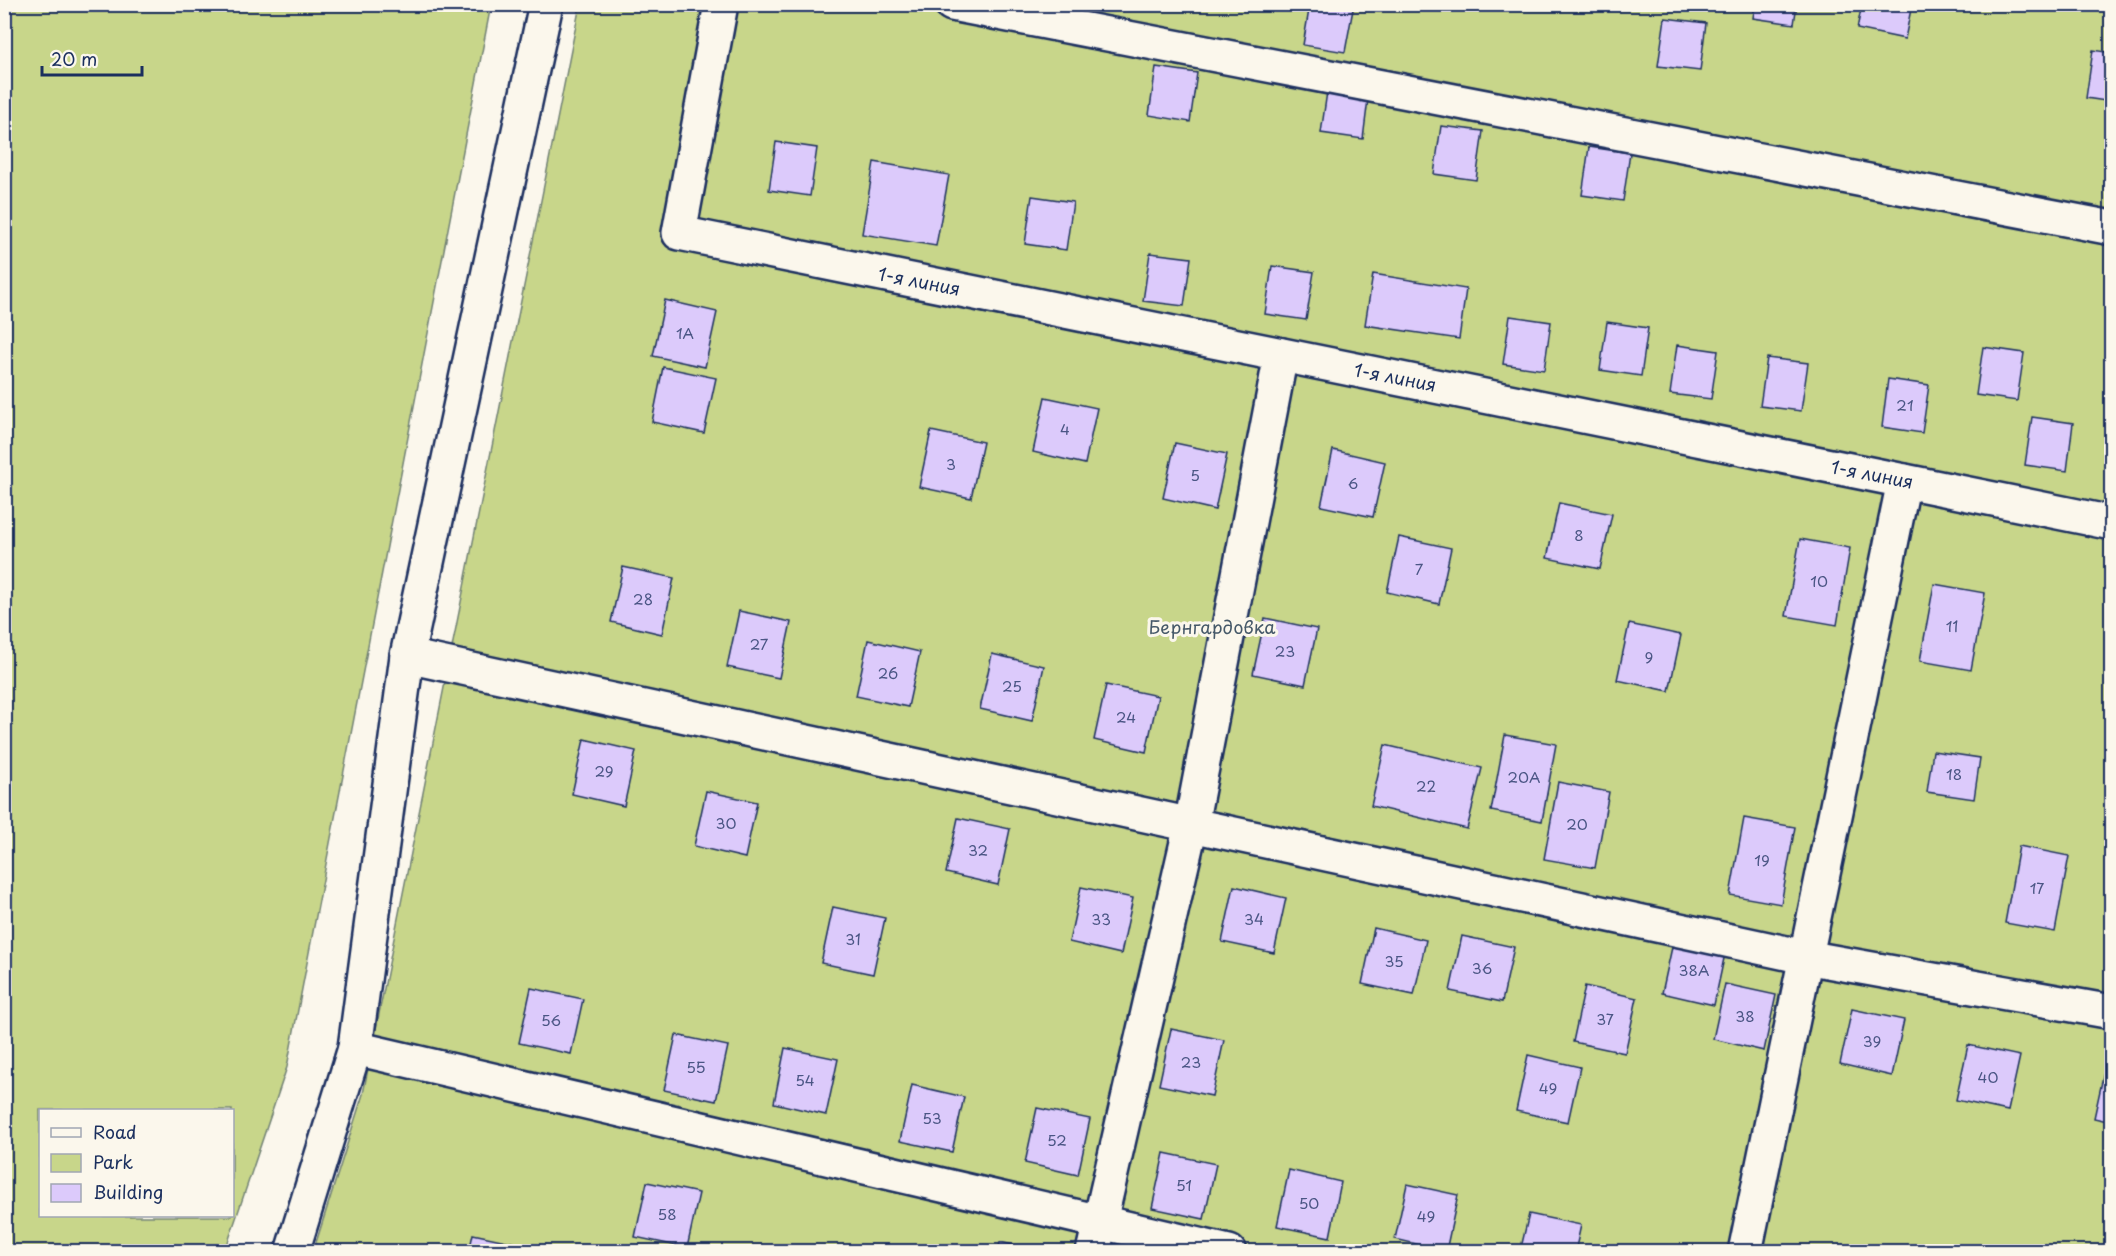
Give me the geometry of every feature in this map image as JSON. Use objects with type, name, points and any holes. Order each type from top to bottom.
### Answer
[{"type":"street","points":[[291,1251],[355,1048],[407,656],[546,4]]},
{"type":"street","name":"1-я линия","points":[[721,4],[679,233],[2112,523]]},
{"type":"street","points":[[952,4],[2112,228]]},
{"type":"street","points":[[1097,1236],[1191,825],[1281,355]]},
{"type":"street","points":[[1745,1251],[1904,481]]},
{"type":"street","points":[[407,656],[1805,957],[2112,1012]]},
{"type":"street","points":[[355,1048],[1097,1236],[1229,1251]]},
{"type":"green space","points":[[5,4],[491,5],[287,1067],[225,1251],[5,1251]]},
{"type":"green space","name":"Бернгардовка","points":[[580,5],[2111,5],[2111,1251],[313,1252],[363,1094]]},
{"type":"building","points":[[1310,4],[1354,4],[1345,52],[1303,45]]},
{"type":"building","points":[[1755,4],[1797,4],[1794,24],[1753,18]]},
{"type":"building","points":[[1862,4],[1912,4],[1905,39],[1857,29]]},
{"type":"building","points":[[1665,18],[1706,23],[1700,71],[1658,66]]},
{"type":"building","points":[[2093,50],[2112,53],[2112,102],[2086,98]]},
{"type":"building","points":[[1156,67],[1197,73],[1190,122],[1149,115]]},
{"type":"building","points":[[1328,85],[1369,91],[1363,139],[1321,133]]},
{"type":"building","points":[[1441,126],[1483,131],[1476,180],[1434,174]]},
{"type":"building","points":[[776,142],[817,148],[810,196],[769,190]]},
{"type":"building","points":[[1589,147],[1630,153],[1623,201],[1582,195]]},
{"type":"building","points":[[874,162],[949,175],[936,246],[862,234]]},
{"type":"building","points":[[1032,196],[1073,202],[1066,250],[1025,244]]},
{"type":"building","points":[[1150,253],[1191,258],[1184,306],[1143,301]]},
{"type":"building","points":[[1272,266],[1314,272],[1306,320],[1265,314]]},
{"type":"building","points":[[1373,274],[1466,289],[1459,339],[1365,325]]},
{"type":"building","points":[[665,300],[717,312],[705,367],[653,356]]},
{"type":"building","points":[[1510,316],[1551,322],[1544,370],[1503,364]]},
{"type":"building","points":[[1607,322],[1648,328],[1641,376],[1600,370]]},
{"type":"building","points":[[1677,345],[1718,351],[1711,399],[1670,394]]},
{"type":"building","points":[[1983,347],[2024,353],[2017,401],[1976,395]]},
{"type":"building","points":[[1767,358],[1808,363],[1801,411],[1760,406]]},
{"type":"building","points":[[663,367],[716,378],[704,433],[652,422]]},
{"type":"building","points":[[1888,379],[1929,385],[1922,433],[1882,427]]},
{"type":"building","points":[[1045,397],[1097,408],[1085,464],[1033,452]]},
{"type":"building","points":[[2032,417],[2073,423],[2067,471],[2025,465]]},
{"type":"building","points":[[931,431],[983,442],[971,498],[919,487]]},
{"type":"building","points":[[1175,443],[1227,454],[1215,510],[1163,498]]},
{"type":"building","points":[[1333,450],[1385,462],[1373,517],[1321,506]]},
{"type":"building","points":[[1559,503],[1612,514],[1600,569],[1547,558]]},
{"type":"building","points":[[1399,537],[1451,548],[1439,604],[1387,592]]},
{"type":"building","points":[[1800,539],[1850,548],[1837,625],[1786,616]]},
{"type":"building","points":[[623,567],[674,578],[662,634],[611,622]]},
{"type":"building","points":[[1934,584],[1985,593],[1971,670],[1920,661]]},
{"type":"building","points":[[739,611],[791,622],[779,678],[727,667]]},
{"type":"building","points":[[1265,618],[1317,629],[1305,685],[1253,674]]},
{"type":"building","points":[[1629,624],[1681,635],[1669,691],[1617,680]]},
{"type":"building","points":[[868,640],[920,652],[908,707],[856,696]]},
{"type":"building","points":[[992,654],[1044,666],[1032,721],[980,709]]},
{"type":"building","points":[[1106,685],[1158,696],[1146,752],[1094,740]]},
{"type":"building","points":[[1505,735],[1556,744],[1542,821],[1491,811]]},
{"type":"building","points":[[584,739],[636,751],[624,806],[572,794]]},
{"type":"building","points":[[1385,745],[1482,768],[1467,829],[1371,806]]},
{"type":"building","points":[[1933,751],[1980,758],[1974,799],[1927,792]]},
{"type":"building","points":[[1558,782],[1609,792],[1595,868],[1544,859]]},
{"type":"building","points":[[706,791],[757,802],[745,858],[694,846]]},
{"type":"building","points":[[958,818],[1010,829],[998,885],[946,873]]},
{"type":"building","points":[[1744,818],[1795,827],[1781,904],[1730,895]]},
{"type":"building","points":[[2019,846],[2069,856],[2055,932],[2005,923]]},
{"type":"building","points":[[1234,886],[1286,898],[1274,953],[1222,942]]},
{"type":"building","points":[[1081,887],[1133,898],[1121,954],[1069,942]]},
{"type":"building","points":[[833,907],[885,918],[873,974],[821,963]]},
{"type":"building","points":[[1374,928],[1426,940],[1414,995],[1362,984]]},
{"type":"building","points":[[1462,936],[1514,947],[1502,1002],[1450,991]]},
{"type":"building","points":[[1674,938],[1726,949],[1714,1005],[1662,993]]},
{"type":"building","points":[[1725,984],[1776,995],[1764,1051],[1713,1039]]},
{"type":"building","points":[[1585,986],[1637,998],[1625,1053],[1573,1042]]},
{"type":"building","points":[[531,988],[583,999],[571,1054],[519,1043]]},
{"type":"building","points":[[1852,1009],[1904,1020],[1892,1076],[1840,1064]]},
{"type":"building","points":[[1171,1029],[1224,1040],[1212,1096],[1159,1085]]},
{"type":"building","points":[[676,1035],[728,1046],[716,1101],[664,1090]]},
{"type":"building","points":[[1968,1045],[2020,1056],[2008,1111],[1956,1100]]},
{"type":"building","points":[[785,1048],[838,1059],[826,1115],[774,1103]]},
{"type":"building","points":[[1528,1055],[1580,1067],[1568,1122],[1516,1111]]},
{"type":"building","points":[[2106,1063],[2112,1064],[2112,1122],[2094,1118]]},
{"type":"building","points":[[912,1085],[964,1097],[952,1152],[900,1141]]},
{"type":"building","points":[[1037,1108],[1090,1119],[1078,1175],[1025,1163]]},
{"type":"building","points":[[1164,1153],[1216,1164],[1204,1219],[1152,1208]]},
{"type":"building","points":[[1289,1170],[1341,1182],[1330,1237],[1277,1226]]},
{"type":"building","points":[[647,1182],[699,1193],[687,1248],[635,1237]]},
{"type":"building","points":[[1407,1184],[1458,1195],[1446,1251],[1395,1239]]},
{"type":"building","points":[[1529,1214],[1581,1225],[1575,1252],[1520,1252]]},
{"type":"building","points":[[473,1234],[525,1245],[523,1252],[469,1252]]},
{"type":"building","points":[[1000,1242],[1043,1252],[998,1252]]}]
